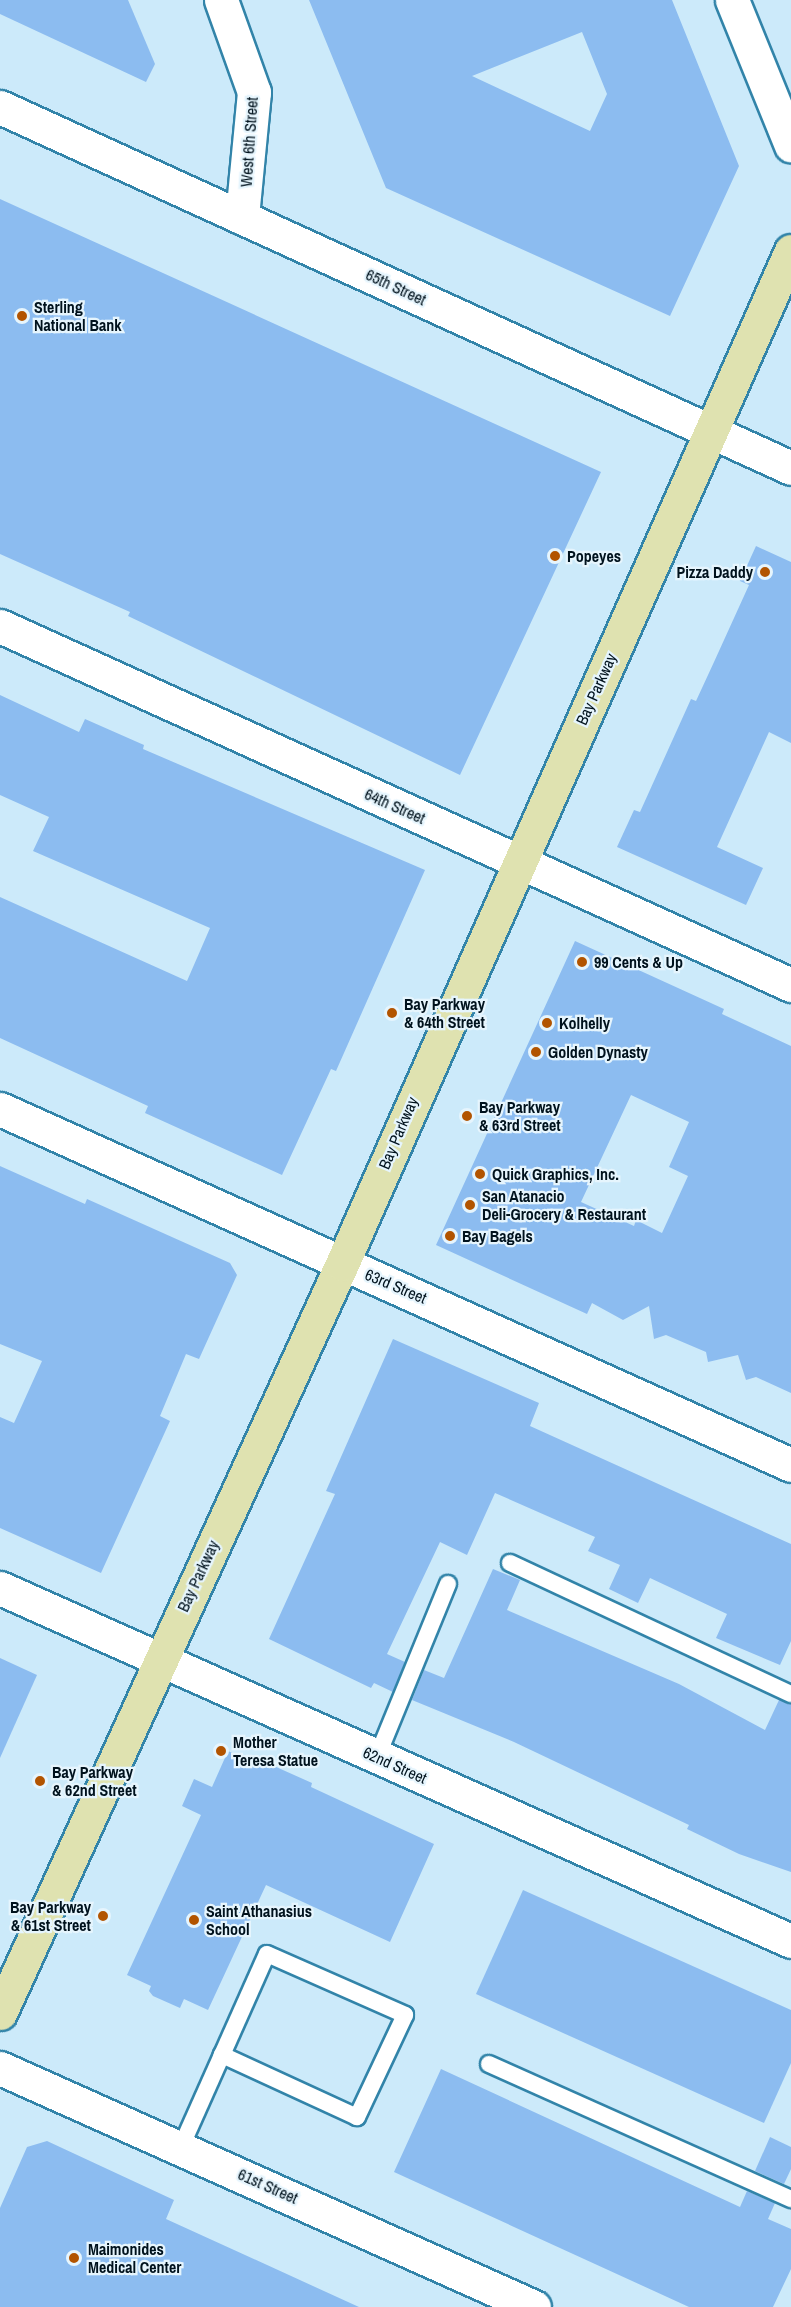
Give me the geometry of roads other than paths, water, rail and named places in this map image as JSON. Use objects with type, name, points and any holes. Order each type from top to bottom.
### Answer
[{"type":"main road","name":"Bay Parkway","points":[[0,2013],[159,1660],[342,1264],[518,861],[712,433],[791,251]]},
{"type":"street","name":"West 6th Street","points":[[221,0],[254,92],[242,217]]},
{"type":"street","points":[[732,0],[791,145]]},
{"type":"street","name":"65th Street","points":[[0,107],[791,468]]},
{"type":"street","name":"64th Street","points":[[0,626],[791,985]]},
{"type":"street","name":"63rd Street","points":[[0,1109],[791,1464]]},
{"type":"street","name":"62nd Street","points":[[0,1588],[791,1941]]},
{"type":"street","name":"61st Street","points":[[0,2068],[182,2147],[534,2307]]},
{"type":"lane","points":[[510,1563],[791,1694]]},
{"type":"lane","points":[[377,1757],[448,1584]]},
{"type":"lane","points":[[182,2147],[222,2055],[267,1954],[405,2015],[357,2117],[222,2055]]},
{"type":"lane","points":[[489,2064],[791,2199]]},
{"type":"place","name":"Sterling National Bank","points":[[22,316]]},
{"type":"place","name":"Popeyes","points":[[555,556]]},
{"type":"place","name":"Pizza Daddy","points":[[765,572]]},
{"type":"place","name":"99 Cents & Up","points":[[582,962]]},
{"type":"place","name":"Bay Parkway & 64th Street","points":[[392,1013]]},
{"type":"place","name":"Kolhelly","points":[[547,1023]]},
{"type":"place","name":"Golden Dynasty","points":[[536,1052]]},
{"type":"place","name":"Bay Parkway & 63rd Street","points":[[467,1116]]},
{"type":"place","name":"Quick Graphics, Inc.","points":[[480,1174]]},
{"type":"place","name":"San Atanacio Deli-Grocery & Restaurant","points":[[470,1205]]},
{"type":"place","name":"Bay Bagels","points":[[450,1236]]},
{"type":"place","name":"Mother Teresa Statue","points":[[221,1751]]},
{"type":"place","name":"Bay Parkway & 62nd Street","points":[[40,1781]]},
{"type":"place","name":"Bay Parkway & 61st Street","points":[[103,1916]]},
{"type":"place","name":"Saint Athanasius School","points":[[194,1920]]},
{"type":"place","name":"Maimonides Medical Center","points":[[74,2258]]}]
